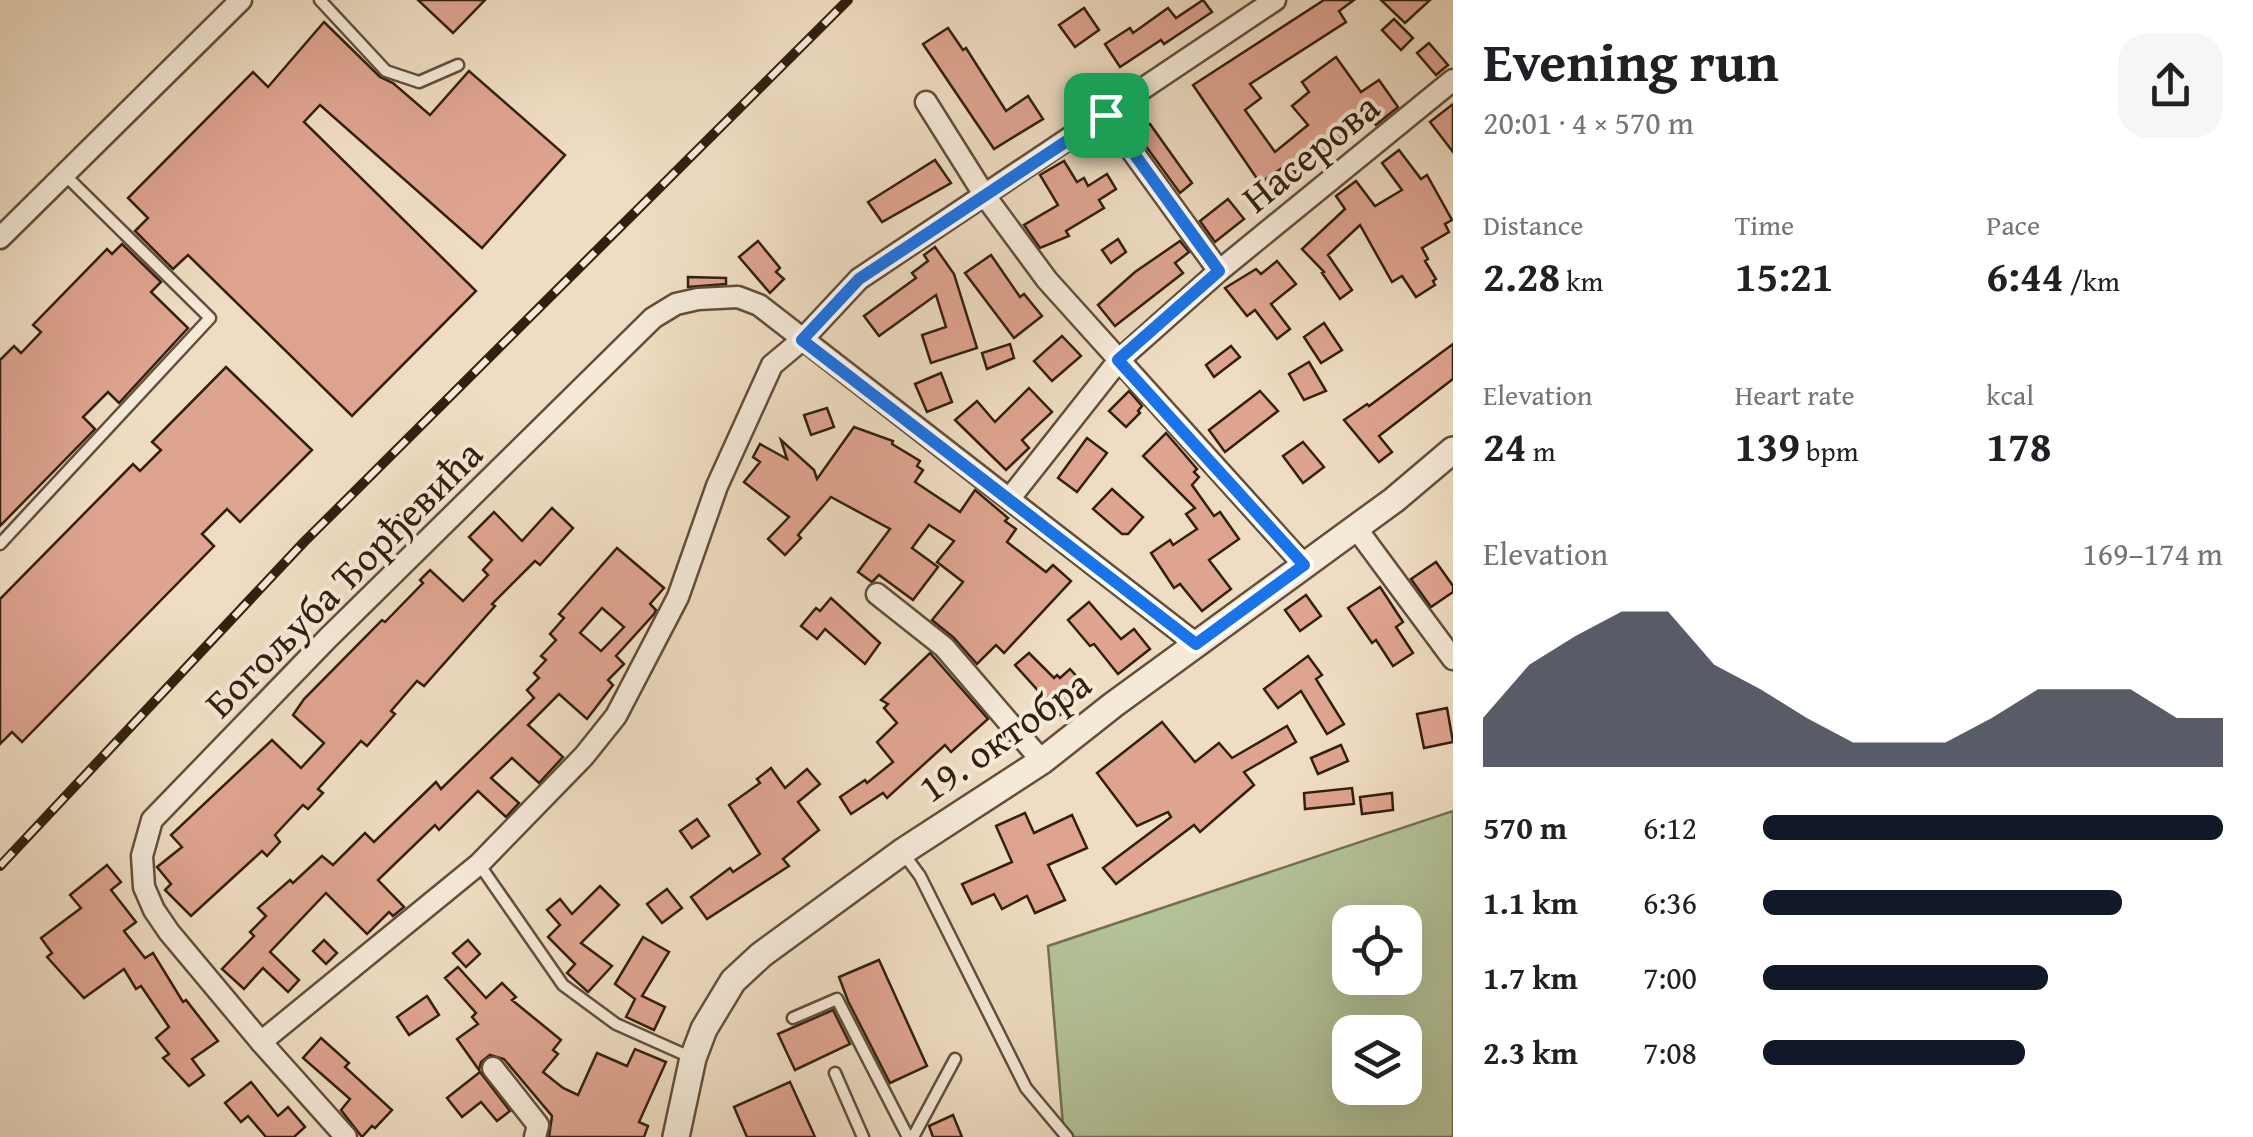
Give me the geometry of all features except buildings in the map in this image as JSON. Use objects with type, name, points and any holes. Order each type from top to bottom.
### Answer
[{"type":"street","points":[[0,238],[240,0]]},
{"type":"street","points":[[261,1042],[479,864],[584,756],[616,716],[678,597],[723,472],[772,366],[859,279],[1276,0]]},
{"type":"street","name":"Насерова","points":[[1010,498],[1118,360],[1219,271],[1453,80]]},
{"type":"street","points":[[926,102],[984,196],[1047,280],[1304,565]]},
{"type":"street","points":[[1106,115],[1219,271]]},
{"type":"street","name":"Богољуба Ђорђевића","points":[[346,1137],[261,1042],[154,910],[144,887],[142,856],[152,820],[328,638],[653,318],[676,304],[738,297],[759,305],[1196,644]]},
{"type":"street","name":"19. октобра","points":[[676,1137],[693,1058],[704,1029],[733,981],[762,955],[902,852],[1042,762],[1356,528],[1453,450]]},
{"type":"street","points":[[1356,528],[1453,659]]},
{"type":"street","points":[[878,594],[944,647],[1042,762]]},
{"type":"street","points":[[493,1068],[538,1125],[540,1130],[535,1137]]},
{"type":"lane","points":[[320,0],[386,71],[419,82],[458,65]]},
{"type":"lane","points":[[0,544],[210,318],[64,174]]},
{"type":"lane","points":[[902,852],[920,876],[1026,1088],[1067,1137]]},
{"type":"lane","points":[[479,864],[572,993],[616,1024],[693,1058]]},
{"type":"lane","points":[[793,1018],[837,998],[910,1137]]},
{"type":"lane","points":[[910,1137],[956,1059]]},
{"type":"lane","points":[[835,1074],[863,1137]]},
{"type":"green space","points":[[1453,811],[1453,1137],[1064,1137],[1048,946]]},
{"type":"railway","points":[[0,866],[304,542],[848,0]]},
{"type":"route","points":[[1106,115],[1219,271],[1118,360],[1304,565],[1196,644],[802,340],[859,279],[1106,115]]}]
